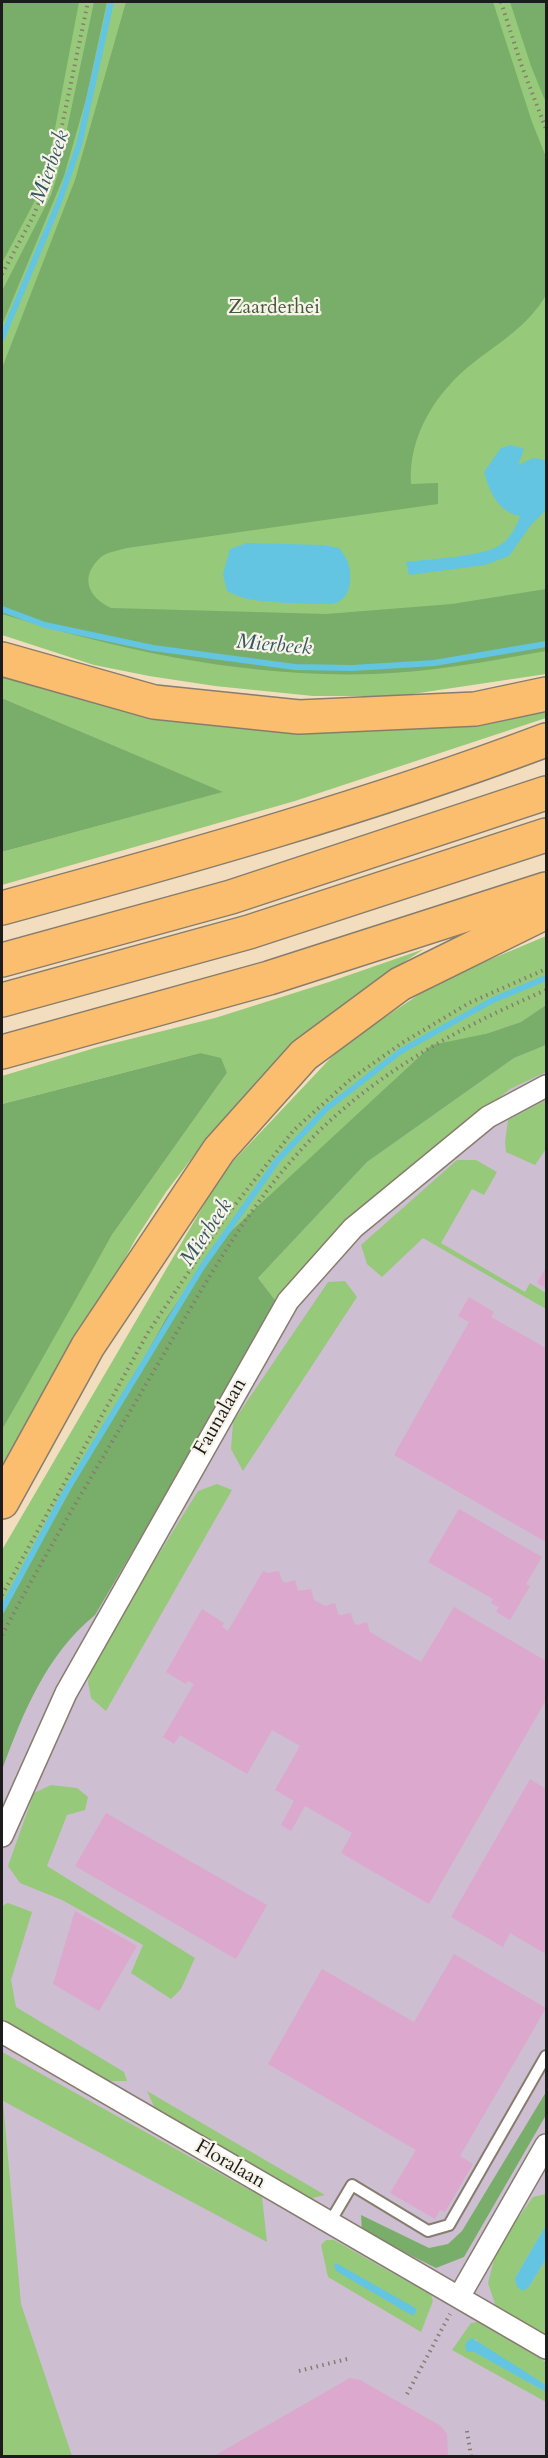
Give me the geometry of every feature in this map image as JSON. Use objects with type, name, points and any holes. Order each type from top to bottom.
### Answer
[{"type":"highway","points":[[2,659],[154,702],[298,717],[475,709],[546,694]]},
{"type":"highway","points":[[2,909],[216,850],[492,760],[546,740]]},
{"type":"highway","points":[[2,960],[231,897],[546,793]]},
{"type":"highway","points":[[2,1000],[249,932],[546,835]]},
{"type":"highway","points":[[2,1052],[269,978],[546,889]]},
{"type":"highway","points":[[2,1502],[88,1346],[219,1150],[304,1055],[400,984],[546,912]]},
{"type":"street","name":"Faunalaan","points":[[2,1836],[66,1693],[288,1301],[353,1227],[488,1117],[546,1086]]},
{"type":"street","name":"Floralaan","points":[[2,2032],[546,2348]]},
{"type":"street","points":[[459,2297],[546,2145]]},
{"type":"lane","points":[[330,2222],[352,2184],[428,2231],[449,2225],[546,2056]]},
{"type":"path","points":[[2,274],[33,218],[53,168],[88,2]]},
{"type":"path","points":[[501,2],[521,64],[546,129]]},
{"type":"path","points":[[2,1595],[149,1331],[226,1215],[294,1130],[351,1079],[402,1043],[469,1003],[546,969]]},
{"type":"path","points":[[2,1635],[221,1258],[277,1178],[318,1133],[387,1075],[464,1028],[546,990]]},
{"type":"path","points":[[407,2394],[459,2297]]},
{"type":"path","points":[[298,2371],[347,2359]]},
{"type":"path","points":[[467,2431],[471,2457]]},
{"type":"shaded area","points":[[546,998],[546,2456],[7,2456],[2,2438],[2,1762],[262,1194]]},
{"type":"green space","name":"Zaarderhei","points":[[2,2],[546,2],[546,674],[399,696],[313,696],[215,686],[149,676],[94,665],[2,635]]},
{"type":"green space","points":[[2,2],[79,2],[49,160],[39,193],[2,263]]},
{"type":"green space","points":[[94,2],[107,2],[86,99],[64,176],[2,325],[2,291],[51,195],[57,176]]},
{"type":"green space","name":"Zaarderhei","points":[[126,2],[493,2],[532,122],[546,157],[546,295],[523,324],[473,363],[447,387],[427,416],[414,449],[411,484],[438,483],[438,504],[117,550],[104,555],[94,564],[88,579],[92,592],[111,608],[326,614],[452,604],[546,589],[546,651],[461,666],[396,673],[279,672],[232,667],[139,650],[93,640],[2,614],[2,368],[75,180]]},
{"type":"green space","points":[[510,2],[546,2],[546,103],[531,66]]},
{"type":"green space","points":[[2,672],[203,723],[546,706],[546,718],[295,801],[2,885],[2,852],[222,792],[2,698]]},
{"type":"green space","points":[[2,698],[223,792],[2,852]]},
{"type":"green space","points":[[546,936],[546,1005],[521,1022],[485,1034],[216,1245],[166,1318],[2,1612],[2,1550],[223,1172],[342,1046],[439,981]]},
{"type":"green space","points":[[424,949],[384,975],[296,1042],[225,1117],[195,1154],[166,1192],[135,1240],[2,1485],[2,1430],[40,1360],[112,1235],[227,1073],[200,1053],[2,1104],[2,1076],[98,1047],[215,1018]]},
{"type":"green space","points":[[546,1005],[546,1045],[514,1058],[367,1162],[258,1278],[278,1304],[95,1615],[63,1648],[38,1686],[18,1727],[2,1770],[2,1612],[166,1318],[216,1245],[432,1045],[485,1034],[521,1022]]},
{"type":"green space","points":[[546,1045],[546,1072],[510,1089],[364,1206],[278,1304],[258,1278],[367,1162],[514,1058]]},
{"type":"green space","points":[[200,1053],[221,1058],[227,1073],[112,1235],[2,1430],[2,1104]]},
{"type":"green space","points":[[546,1100],[546,1149],[535,1165],[506,1152],[508,1120]]},
{"type":"green space","points":[[457,1160],[476,1160],[497,1172],[484,1195],[472,1189],[441,1243],[525,1292],[530,1283],[546,1293],[546,1309],[423,1238],[382,1277],[367,1264],[361,1245]]},
{"type":"green space","points":[[345,1281],[357,1297],[243,1471],[231,1449],[233,1422],[328,1282]]},
{"type":"green space","points":[[217,1484],[232,1490],[106,1711],[91,1698],[88,1682],[93,1660],[198,1491]]},
{"type":"green space","points":[[51,1785],[77,1788],[88,1797],[85,1810],[67,1815],[47,1866],[195,1958],[181,1989],[171,1999],[131,1973],[143,1945],[62,1900],[20,1883],[8,1866],[34,1793]]},
{"type":"green space","points":[[8,1903],[32,1912],[11,1980],[16,2007],[124,2072],[127,2081],[103,2081],[2,2022],[2,1906]]},
{"type":"green space","points":[[2,2052],[262,2197],[267,2242],[3,2101],[21,2304],[72,2456],[2,2456]]},
{"type":"green space","points":[[147,2091],[325,2195],[304,2200],[156,2111]]},
{"type":"green space","points":[[546,2092],[546,2115],[464,2257],[436,2268],[362,2231],[361,2215],[429,2248],[448,2244],[462,2231]]},
{"type":"green space","points":[[546,2194],[546,2225],[515,2278],[529,2287],[546,2259],[546,2336],[496,2307],[488,2283],[497,2248],[533,2197]]},
{"type":"green space","points":[[326,2240],[334,2240],[431,2295],[433,2301],[421,2332],[328,2277],[321,2245]]},
{"type":"green space","points":[[477,2322],[546,2362],[546,2385],[480,2345],[476,2339],[467,2351],[474,2351],[546,2392],[546,2402],[452,2350],[471,2323]]},
{"type":"water","points":[[511,445],[524,449],[518,465],[533,458],[546,460],[546,510],[531,525],[509,556],[485,565],[409,575],[406,562],[457,557],[484,551],[495,548],[509,538],[520,516],[506,511],[496,500],[484,472],[501,448]]},
{"type":"water","points":[[247,543],[323,545],[339,548],[349,567],[348,591],[339,602],[320,604],[255,600],[227,591],[223,574],[230,549]]},
{"type":"water","points":[[546,2225],[546,2259],[529,2287],[523,2291],[517,2287],[515,2278]]},
{"type":"water","points":[[336,2263],[417,2309],[413,2316],[336,2271],[334,2264]]},
{"type":"water","points":[[472,2338],[546,2385],[546,2392],[474,2352],[467,2352],[465,2346]]},
{"type":"building","points":[[546,1267],[546,1288],[537,1283]]},
{"type":"building","points":[[469,1297],[494,1312],[491,1317],[546,1348],[546,1542],[394,1455],[469,1322],[458,1316]]},
{"type":"building","points":[[459,1509],[542,1557],[526,1584],[530,1586],[510,1620],[496,1612],[499,1607],[491,1603],[493,1599],[428,1562]]},
{"type":"building","points":[[263,1571],[268,1573],[279,1571],[285,1583],[295,1580],[298,1591],[311,1589],[314,1600],[325,1606],[335,1603],[338,1614],[351,1613],[357,1625],[367,1622],[370,1632],[421,1662],[454,1607],[546,1661],[546,1700],[429,1904],[341,1853],[352,1833],[305,1806],[291,1831],[281,1825],[294,1801],[275,1790],[300,1746],[272,1730],[247,1774],[180,1735],[174,1744],[163,1737],[194,1684],[188,1681],[186,1684],[166,1672],[202,1609],[224,1623],[222,1627],[228,1631]]},
{"type":"building","points":[[530,1779],[546,1789],[546,1954],[510,1933],[503,1947],[451,1917]]},
{"type":"building","points":[[106,1813],[267,1905],[236,1959],[75,1866]]},
{"type":"building","points":[[75,1911],[137,1946],[99,2011],[53,1984]]},
{"type":"building","points":[[454,1954],[546,2008],[460,2156],[473,2164],[445,2212],[440,2210],[435,2219],[390,2193],[416,2150],[268,2064],[322,1969],[414,2022]]},
{"type":"building","points":[[350,2378],[360,2380],[441,2426],[447,2434],[448,2456],[214,2456]]},
{"type":"waterway","name":"Mierbeek","points":[[2,338],[59,202],[79,145],[111,2]]},
{"type":"waterway","name":"Mierbeek","points":[[2,609],[45,625],[153,648],[295,667],[352,668],[434,663],[546,644]]},
{"type":"waterway","name":"Mierbeek","points":[[2,1610],[65,1493],[202,1267],[277,1161],[326,1109],[401,1051],[493,1000],[546,978]]}]
